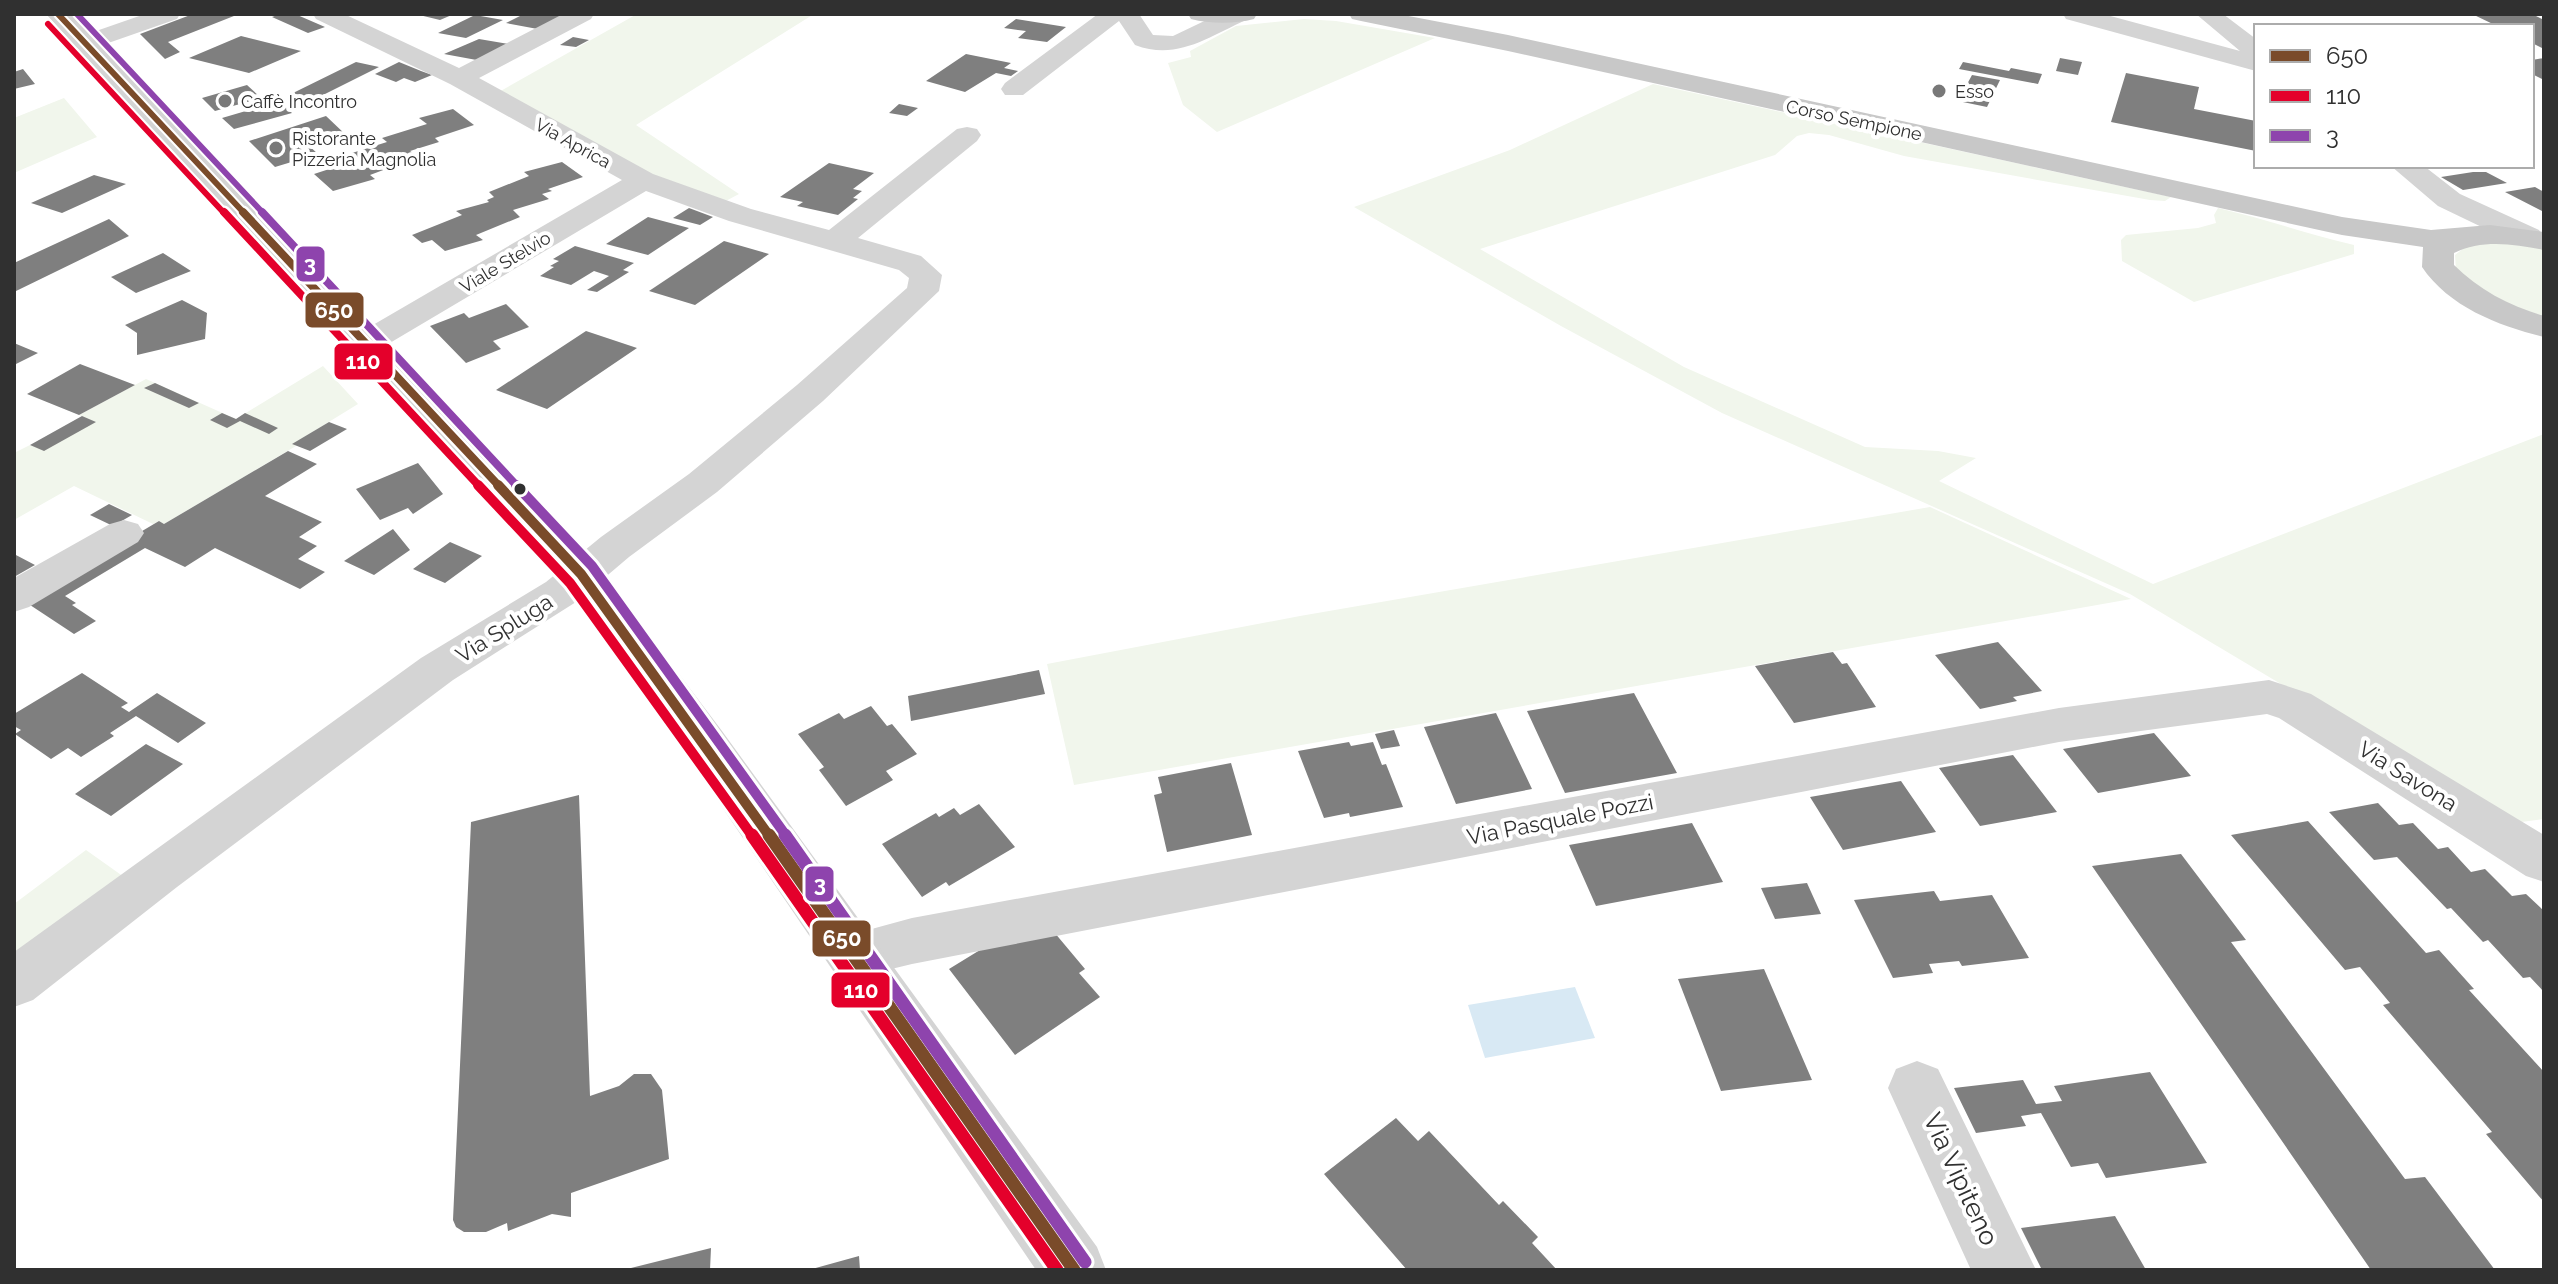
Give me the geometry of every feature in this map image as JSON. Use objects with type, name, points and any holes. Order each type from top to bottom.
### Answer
[{"type":"main road","points":[[1200,14],[1241,15]]},
{"type":"main road","name":"Corso Sempione","points":[[1358,14],[1508,43],[2342,226]]},
{"type":"main road","points":[[2342,226],[2431,239],[2493,234],[2536,239]]},
{"type":"main road","points":[[2342,226],[2406,249],[2438,267],[2457,288],[2493,309],[2544,327]]},
{"type":"main road","points":[[2438,267],[2438,249],[2460,237]]},
{"type":"street","points":[[72,29],[168,14]]},
{"type":"street","name":"Via Aprica","points":[[325,14],[459,78],[643,180],[740,215],[834,242]]},
{"type":"street","points":[[351,25],[377,14]]},
{"type":"street","points":[[459,78],[582,14]]},
{"type":"street","points":[[1127,14],[1144,40],[1151,44],[1171,44],[1188,26],[1241,15]]},
{"type":"street","points":[[2075,14],[2254,62]]},
{"type":"street","points":[[2208,14],[2254,49]]},
{"type":"street","points":[[1014,89],[1107,18]]},
{"type":"street","points":[[72,29],[581,574],[854,955],[1074,1270]]},
{"type":"street","points":[[834,242],[967,135]]},
{"type":"street","points":[[2409,168],[2449,200],[2536,239]]},
{"type":"street","name":"Viale Stelvio","points":[[366,343],[643,180]]},
{"type":"street","points":[[2449,200],[2466,225],[2460,237]]},
{"type":"street","name":"Via Spluga","points":[[14,983],[159,872],[437,669],[550,601],[581,574],[703,483],[810,393],[923,291],[926,275],[919,268],[874,251],[834,242]]},
{"type":"street","points":[[14,597],[124,533]]},
{"type":"street","name":"Via Pasquale Pozzi","points":[[854,955],[927,938],[2044,728],[2269,697]]},
{"type":"street","name":"Via Savona","points":[[2269,697],[2295,706],[2544,861]]},
{"type":"street","name":"Via Vipiteno","points":[[1917,1088],[2004,1270]]},
{"type":"shaded area","points":[[637,14],[814,14],[636,125],[739,194],[722,203],[645,174],[497,93]]},
{"type":"shaded area","points":[[1304,19],[1336,21],[1435,38],[1217,132],[1183,105],[1168,63],[1191,57],[1190,51],[1236,26]]},
{"type":"shaded area","points":[[1653,84],[2171,197],[2165,201],[2150,200],[1904,156],[1829,135],[1809,133],[1797,136],[1775,155],[1480,249],[1684,367],[1865,447],[1938,451],[1976,458],[1939,481],[2153,584],[2544,434],[2544,819],[2514,823],[2130,594],[1722,413],[1561,326],[1354,207],[1510,150]]},
{"type":"shaded area","points":[[64,98],[97,137],[14,173],[14,118]]},
{"type":"shaded area","points":[[2218,208],[2354,245],[2354,254],[2194,302],[2122,261],[2121,240],[2126,235],[2198,228],[2216,223],[2214,215]]},
{"type":"shaded area","points":[[2493,241],[2544,246],[2544,319],[2501,304],[2456,270],[2455,255],[2468,245]]},
{"type":"shaded area","points":[[323,366],[358,404],[293,444],[296,446],[164,524],[159,521],[153,524],[74,486],[14,520],[14,453],[30,445],[45,450],[95,422],[79,415],[146,379],[236,419]]},
{"type":"shaded area","points":[[1930,507],[2131,599],[1074,785],[1047,664],[1300,616]]},
{"type":"shaded area","points":[[86,850],[141,889],[14,983],[14,904]]},
{"type":"water","points":[[1575,987],[1595,1038],[1485,1058],[1468,1005]]},
{"type":"building","points":[[193,14],[239,14],[168,42],[180,52],[165,59],[140,34]]},
{"type":"building","points":[[295,14],[325,27],[308,33],[272,17]]},
{"type":"building","points":[[415,14],[454,14],[440,20]]},
{"type":"building","points":[[524,14],[573,14],[543,30],[506,23]]},
{"type":"building","points":[[2472,14],[2532,14],[2544,20],[2544,49],[2534,44],[2534,24],[2493,24]]},
{"type":"building","points":[[475,15],[503,20],[466,38],[438,33]]},
{"type":"building","points":[[1016,19],[1066,27],[1047,42],[1018,38],[1026,31],[1004,28]]},
{"type":"building","points":[[241,36],[301,51],[249,73],[189,58]]},
{"type":"building","points":[[573,37],[589,40],[576,47],[560,45]]},
{"type":"building","points":[[479,39],[514,45],[482,61],[444,54]]},
{"type":"building","points":[[966,54],[1011,63],[1004,68],[1018,71],[1011,76],[996,73],[965,92],[926,81]]},
{"type":"building","points":[[2060,58],[2082,62],[2078,75],[2056,71]]},
{"type":"building","points":[[2544,58],[2544,80],[2534,75],[2534,60]]},
{"type":"building","points":[[356,62],[379,67],[311,101],[289,95]]},
{"type":"building","points":[[399,62],[432,75],[415,82],[404,78],[396,82],[375,74]]},
{"type":"building","points":[[1963,62],[2042,74],[2038,84],[1959,69]]},
{"type":"building","points":[[23,69],[35,84],[14,89],[14,72]]},
{"type":"building","points":[[2126,73],[2199,87],[2194,109],[2254,121],[2254,151],[2111,122]]},
{"type":"building","points":[[1972,75],[2000,80],[1987,107],[1958,101]]},
{"type":"building","points":[[247,85],[261,98],[215,111],[202,98]]},
{"type":"building","points":[[280,101],[292,113],[234,129],[222,118]]},
{"type":"building","points":[[899,104],[918,108],[907,116],[889,113]]},
{"type":"building","points":[[453,109],[474,125],[435,138],[439,142],[410,151],[413,153],[405,155],[410,160],[370,175],[375,179],[333,191],[314,174],[360,159],[352,153],[387,142],[382,138],[427,124],[419,118]]},
{"type":"building","points":[[326,116],[346,135],[307,144],[318,154],[275,167],[249,141]]},
{"type":"building","points":[[562,162],[583,177],[548,189],[552,191],[542,194],[549,199],[513,210],[520,217],[476,235],[483,240],[445,251],[432,240],[422,243],[412,235],[462,215],[456,211],[489,202],[487,200],[494,197],[489,192],[529,176],[524,172]]},
{"type":"building","points":[[829,163],[874,173],[853,189],[862,191],[853,198],[858,199],[838,215],[797,206],[803,202],[780,197]]},
{"type":"building","points":[[2486,172],[2507,183],[2463,190],[2441,177]]},
{"type":"building","points":[[94,175],[126,184],[62,213],[31,203]]},
{"type":"building","points":[[2535,187],[2544,192],[2544,212],[2505,192]]},
{"type":"building","points":[[689,208],[713,217],[700,225],[673,218]]},
{"type":"building","points":[[648,217],[689,228],[648,255],[606,244]]},
{"type":"building","points":[[109,219],[129,236],[14,292],[14,263]]},
{"type":"building","points":[[724,241],[769,254],[695,305],[649,291]]},
{"type":"building","points":[[575,246],[634,263],[623,270],[629,272],[597,292],[587,290],[609,276],[594,271],[571,285],[540,276],[559,261],[553,259]]},
{"type":"building","points":[[163,253],[191,271],[136,293],[111,277]]},
{"type":"building","points":[[182,300],[207,313],[205,339],[137,355],[137,333],[125,325]]},
{"type":"building","points":[[506,304],[529,327],[493,341],[501,349],[466,363],[430,326],[464,313],[469,318]]},
{"type":"building","points":[[586,331],[637,348],[547,409],[496,390]]},
{"type":"building","points":[[14,343],[38,353],[14,365]]},
{"type":"building","points":[[80,364],[135,385],[79,415],[27,394]]},
{"type":"building","points":[[155,383],[199,403],[189,408],[144,388]]},
{"type":"building","points":[[222,413],[236,419],[245,413],[278,428],[269,434],[240,421],[227,428],[210,420]]},
{"type":"building","points":[[82,416],[96,422],[44,451],[30,445]]},
{"type":"building","points":[[329,422],[347,429],[310,451],[292,444]]},
{"type":"building","points":[[288,451],[317,464],[265,496],[322,522],[299,537],[317,546],[298,559],[325,572],[300,589],[215,548],[185,567],[145,548],[65,596],[76,603],[72,605],[96,621],[74,634],[24,601],[159,521],[164,524]]},
{"type":"building","points":[[418,463],[443,494],[413,514],[408,508],[380,520],[356,489]]},
{"type":"building","points":[[109,504],[132,515],[113,526],[90,515]]},
{"type":"building","points":[[393,529],[410,550],[374,575],[344,561]]},
{"type":"building","points":[[450,542],[482,556],[445,583],[413,569]]},
{"type":"building","points":[[14,554],[35,565],[14,577]]},
{"type":"building","points":[[1998,642],[2042,691],[2013,697],[2017,701],[1980,709],[1935,655]]},
{"type":"building","points":[[1833,652],[1842,664],[1847,663],[1876,707],[1794,723],[1755,666]]},
{"type":"building","points":[[1039,670],[1045,694],[911,721],[908,696]]},
{"type":"building","points":[[82,673],[128,703],[121,707],[129,712],[157,693],[206,723],[178,743],[136,716],[110,733],[114,736],[81,757],[68,748],[51,759],[15,734],[21,730],[14,726],[14,714]]},
{"type":"building","points":[[1634,693],[1677,773],[1565,793],[1527,711]]},
{"type":"building","points":[[871,706],[887,726],[892,724],[917,754],[886,771],[893,780],[846,806],[819,770],[824,767],[798,734],[839,713],[844,719]]},
{"type":"building","points":[[1496,713],[1532,789],[1456,804],[1424,727]]},
{"type":"building","points":[[1394,730],[1400,746],[1381,749],[1375,734]]},
{"type":"building","points":[[2154,733],[2191,776],[2098,793],[2063,749]]},
{"type":"building","points":[[1349,742],[1351,746],[1373,742],[1382,765],[1386,764],[1403,807],[1350,817],[1349,813],[1324,818],[1298,751]]},
{"type":"building","points":[[146,744],[183,764],[111,816],[75,794]]},
{"type":"building","points":[[2013,755],[2057,812],[1980,826],[1939,768]]},
{"type":"building","points":[[1231,763],[1252,835],[1167,852],[1154,795],[1162,793],[1158,777]]},
{"type":"building","points":[[1901,781],[1936,832],[1843,850],[1810,797]]},
{"type":"building","points":[[579,795],[590,1096],[619,1086],[634,1074],[651,1074],[662,1090],[669,1159],[571,1193],[571,1217],[552,1214],[508,1231],[507,1223],[486,1232],[464,1232],[456,1227],[453,1220],[471,822]]},
{"type":"building","points":[[2378,803],[2399,825],[2413,823],[2438,849],[2448,847],[2471,872],[2485,869],[2512,896],[2526,894],[2544,911],[2544,992],[2530,977],[2523,978],[2488,940],[2483,942],[2451,908],[2447,909],[2397,857],[2374,860],[2329,812]]},
{"type":"building","points":[[979,804],[1015,847],[949,886],[946,882],[922,897],[882,844],[936,813],[939,817],[954,808],[960,815]]},
{"type":"building","points":[[2308,821],[2426,953],[2439,950],[2474,989],[2469,990],[2544,1072],[2544,1202],[2486,1134],[2492,1132],[2383,1005],[2390,1003],[2360,967],[2345,970],[2231,835]]},
{"type":"building","points":[[1692,823],[1723,882],[1596,906],[1569,845]]},
{"type":"building","points":[[2181,854],[2246,940],[2231,942],[2405,1179],[2425,1177],[2495,1270],[2371,1270],[2092,866]]},
{"type":"building","points":[[1807,883],[1821,914],[1775,919],[1761,888]]},
{"type":"building","points":[[1934,891],[1940,901],[1992,895],[2029,958],[1962,966],[1959,961],[1929,964],[1933,973],[1893,978],[1854,900]]},
{"type":"building","points":[[1054,932],[1085,969],[1079,973],[1100,997],[1015,1055],[949,969],[993,942]]},
{"type":"building","points":[[1764,969],[1812,1080],[1721,1091],[1678,979]]},
{"type":"building","points":[[2150,1072],[2207,1163],[2106,1178],[2098,1163],[2071,1167],[2041,1113],[2021,1116],[2026,1126],[1976,1133],[1954,1088],[2023,1080],[2036,1104],[2062,1101],[2054,1086]]},
{"type":"building","points":[[1396,1118],[1418,1141],[1429,1131],[1499,1205],[1503,1201],[1538,1237],[1532,1243],[1557,1270],[1407,1270],[1324,1174]]},
{"type":"building","points":[[2115,1216],[2146,1270],[2042,1270],[2021,1228]]},
{"type":"building","points":[[711,1248],[710,1270],[627,1270],[627,1269]]},
{"type":"building","points":[[859,1256],[860,1270],[812,1269]]},
{"type":"transit line","name":"650","points":[[58,14],[581,574],[705,744],[1074,1270]]},
{"type":"transit line","name":"3","points":[[77,14],[592,566],[716,736],[1085,1262]]},
{"type":"transit line","name":"110","points":[[48,24],[570,583],[694,752],[1057,1270]]},
{"type":"place","name":"Esso","points":[[1939,91]]},
{"type":"place","name":"Caffè Incontro","points":[[225,101]]},
{"type":"place","name":"Ristorante Pizzeria Magnolia","points":[[276,148]]}]
